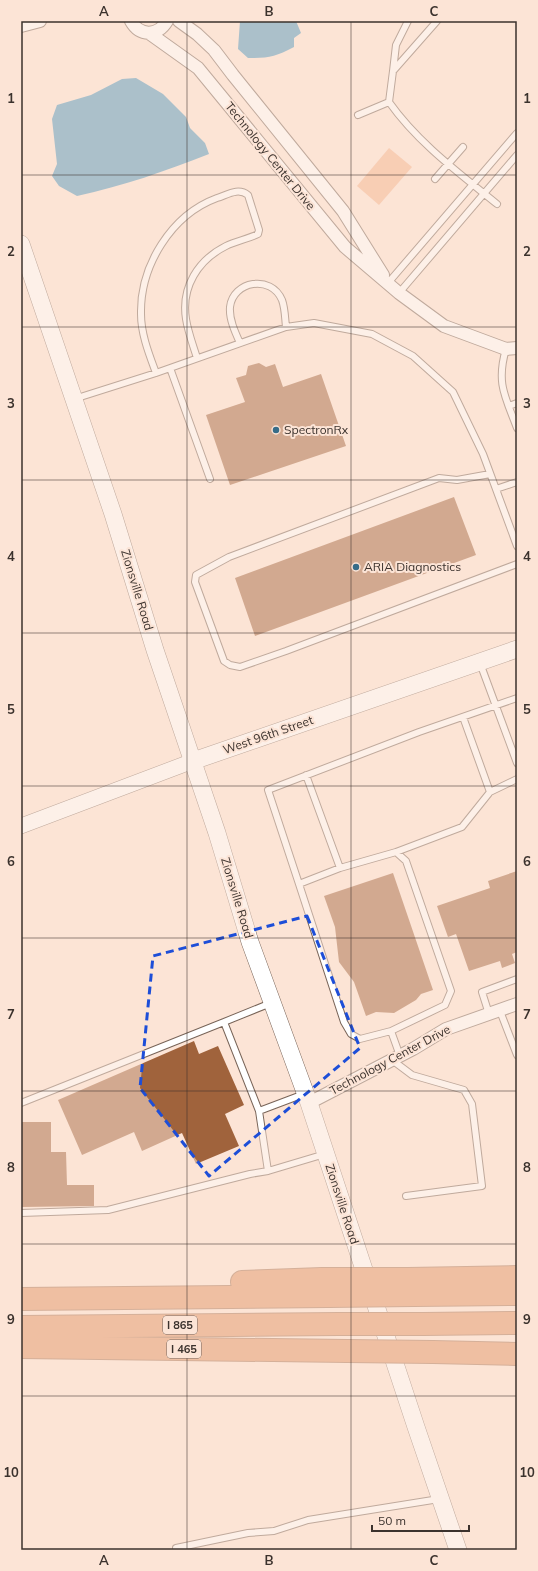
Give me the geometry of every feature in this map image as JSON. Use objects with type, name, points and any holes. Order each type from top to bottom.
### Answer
[{"type":"highway","points":[[411,1287],[517,1276]]},
{"type":"highway","points":[[21,1290],[411,1287],[517,1294]]},
{"type":"highway","points":[[21,1299],[325,1288]]},
{"type":"highway","name":"I 865","points":[[21,1327],[517,1323]]},
{"type":"highway","name":"I 465","points":[[21,1347],[517,1354]]},
{"type":"main road","name":"Zionsville Road","points":[[21,244],[74,399],[193,761],[250,942],[307,1098],[458,1550]]},
{"type":"main road","name":"West 96th Street","points":[[193,761],[517,649]]},
{"type":"street","points":[[21,26],[40,21]]},
{"type":"street","points":[[122,21],[132,24]]},
{"type":"street","points":[[149,33],[160,30],[167,21]]},
{"type":"street","name":"Technology Center Drive","points":[[179,21],[197,34],[214,50],[343,211],[388,283]]},
{"type":"street","name":"Technology Center Drive","points":[[132,24],[143,32],[149,33],[198,68],[345,247],[399,293],[444,326],[511,349]]},
{"type":"street","name":"West 96th Street","points":[[21,826],[193,761]]},
{"type":"street","name":"Technology Center Drive","points":[[307,1098],[396,1058],[446,1029],[517,1004]]},
{"type":"lane","points":[[408,21],[396,45],[389,102],[419,137],[448,164],[497,204]]},
{"type":"lane","points":[[393,71],[437,21]]},
{"type":"lane","points":[[358,115],[389,102]]},
{"type":"lane","points":[[388,283],[517,133]]},
{"type":"lane","points":[[435,180],[463,147]]},
{"type":"lane","points":[[399,293],[517,155]]},
{"type":"lane","points":[[156,373],[146,342],[141,315],[141,298],[144,284],[154,255],[170,232],[195,209],[210,201],[238,191],[243,191],[248,195],[259,230],[258,234],[226,246],[214,253],[197,269],[188,288],[186,319],[197,358]]},
{"type":"lane","points":[[240,343],[230,317],[230,308],[232,299],[236,292],[243,287],[261,283],[277,292],[282,300],[286,327]]},
{"type":"lane","points":[[74,399],[156,373],[286,327],[314,323],[372,334],[413,356],[453,392],[482,454],[517,546]]},
{"type":"lane","points":[[511,349],[501,364],[501,378],[517,428]]},
{"type":"lane","points":[[170,368],[210,479]]},
{"type":"lane","points":[[509,406],[517,403]]},
{"type":"lane","points":[[490,474],[457,480],[439,478],[228,557],[196,575],[195,582],[224,661],[230,665],[240,667],[517,564]]},
{"type":"lane","points":[[496,489],[517,482]]},
{"type":"lane","points":[[480,663],[517,763]]},
{"type":"lane","points":[[396,852],[406,861],[451,991],[445,1005],[391,1031],[360,1039],[351,1034],[344,1022],[268,790],[419,732],[517,698]]},
{"type":"lane","points":[[463,717],[490,792]]},
{"type":"lane","points":[[509,742],[517,740]]},
{"type":"lane","points":[[306,775],[340,868]]},
{"type":"lane","points":[[299,884],[340,868],[396,852],[462,827],[490,792],[517,779]]},
{"type":"lane","points":[[517,979],[482,992],[516,1048],[517,1055]]},
{"type":"lane","points":[[21,1103],[272,1002]]},
{"type":"lane","points":[[224,1022],[259,1111],[268,1171]]},
{"type":"lane","points":[[391,1031],[396,1058],[412,1075],[464,1090],[472,1104],[482,1186],[406,1196]]},
{"type":"lane","points":[[259,1111],[307,1098]]},
{"type":"lane","points":[[21,1213],[108,1210],[250,1174],[268,1171],[326,1154]]},
{"type":"lane","points":[[176,1548],[248,1533],[274,1531],[308,1520],[440,1498]]},
{"type":"highlighted area","points":[[307,916],[360,1048],[209,1176],[140,1088],[153,956]]},
{"type":"shaded area","points":[[389,148],[412,167],[379,205],[357,186]]},
{"type":"water","points":[[240,21],[296,21],[301,33],[294,38],[294,47],[277,55],[261,58],[248,58],[238,49]]},
{"type":"water","points":[[136,78],[163,94],[186,117],[190,128],[205,143],[209,154],[144,178],[77,196],[59,186],[52,176],[57,164],[52,119],[57,105],[91,95],[122,79]]},
{"type":"building","name":"SpectronRx","points":[[259,363],[266,367],[275,364],[283,387],[321,374],[346,446],[230,485],[206,415],[245,402],[236,378],[246,375],[248,366]]},
{"type":"building","name":"ARIA Diagnostics","points":[[454,497],[476,555],[255,636],[235,578]]},
{"type":"building","points":[[517,871],[517,952],[512,954],[515,963],[502,968],[500,961],[469,971],[456,934],[448,937],[437,906],[490,888],[488,881]]},
{"type":"building","points":[[393,873],[433,990],[421,994],[416,1000],[394,1013],[376,1012],[366,1016],[354,982],[339,962],[335,927],[324,896]]},
{"type":"building","points":[[194,1041],[199,1054],[218,1046],[244,1105],[225,1114],[239,1146],[196,1164],[182,1133],[142,1151],[134,1132],[82,1155],[58,1100]]},
{"type":"building","points":[[21,1122],[51,1122],[51,1152],[66,1152],[67,1185],[94,1185],[94,1206],[21,1207]]},
{"type":"place","name":"SpectronRx","points":[[276,430]]},
{"type":"place","name":"ARIA Diagnostics","points":[[356,567]]}]
